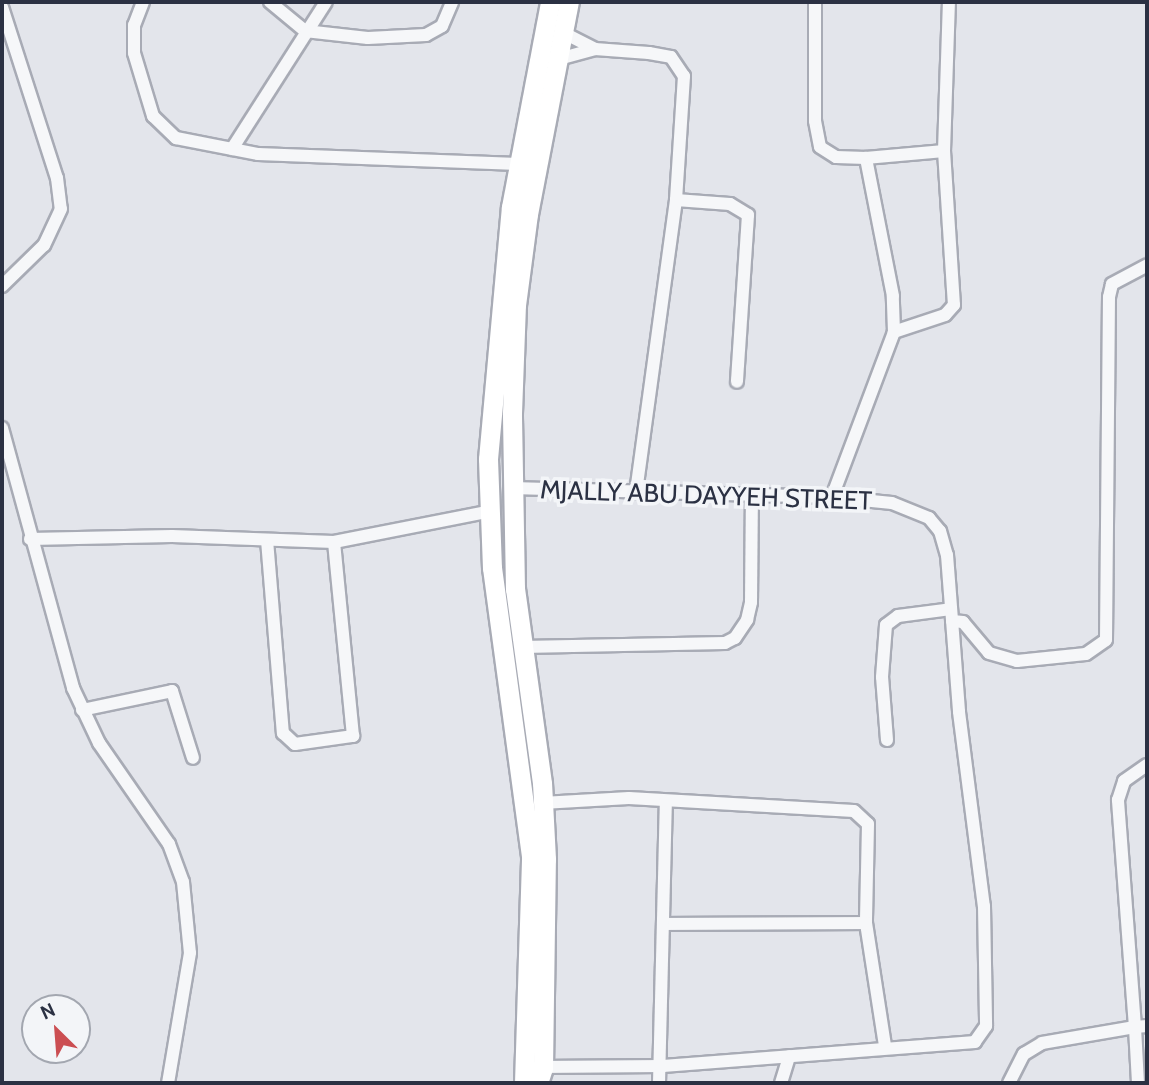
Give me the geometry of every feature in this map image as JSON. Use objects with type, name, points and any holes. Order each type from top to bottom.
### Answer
[{"type":"main road","points":[[532,1075],[546,859],[542,803],[522,647],[512,488],[513,263],[518,164],[550,2]]},
{"type":"main road","points":[[532,1075],[531,856],[487,512],[494,370],[513,263],[569,2]]},
{"type":"street","points":[[143,2],[134,25],[133,45],[153,116],[176,138],[232,149],[292,156],[518,164]]},
{"type":"street","points":[[270,2],[305,31],[368,38],[426,35],[442,26],[452,2]]},
{"type":"street","points":[[232,149],[326,2]]},
{"type":"street","points":[[815,2],[816,138],[828,155],[866,158],[944,151]]},
{"type":"street","points":[[894,332],[945,315],[954,305],[944,151],[949,2]]},
{"type":"street","points":[[2,7],[57,178],[61,209],[44,245],[2,286]]},
{"type":"street","points":[[562,32],[595,50]]},
{"type":"street","points":[[555,60],[595,50],[671,57],[682,69],[676,200],[636,492]]},
{"type":"street","points":[[832,497],[894,332],[893,296],[866,158]]},
{"type":"street","points":[[676,200],[730,204],[748,215],[737,382]]},
{"type":"street","points":[[887,740],[882,677],[886,625],[898,615],[952,615],[963,622],[989,653],[1017,661],[1086,654],[1106,640],[1109,297],[1112,284],[1147,265]]},
{"type":"street","points":[[2,428],[62,659],[82,710],[99,743],[169,844],[183,882],[190,953],[167,1083]]},
{"type":"street","name":"MJALLY ABU DAYYEH STREET","points":[[512,488],[832,497],[891,503],[921,512],[935,524],[947,555],[952,615]]},
{"type":"street","points":[[522,647],[725,643],[735,638],[747,620],[751,602],[752,496]]},
{"type":"street","points":[[30,539],[172,536],[334,542],[487,512]]},
{"type":"street","points":[[267,540],[283,733],[295,744],[353,736],[334,542]]},
{"type":"street","points":[[532,1075],[886,1046],[975,1042],[986,1026],[984,906],[952,615]]},
{"type":"street","points":[[82,710],[172,691],[193,758]]},
{"type":"street","points":[[1138,1083],[1141,1026],[1118,800],[1124,781],[1147,765]]},
{"type":"street","points":[[542,803],[607,797],[854,811],[868,824],[866,923],[886,1046]]},
{"type":"street","points":[[659,1083],[663,1066],[666,801]]},
{"type":"street","points":[[664,924],[866,923]]},
{"type":"street","points":[[1009,1083],[1024,1054],[1042,1043],[1141,1026]]},
{"type":"street","points":[[781,1083],[789,1056]]}]
